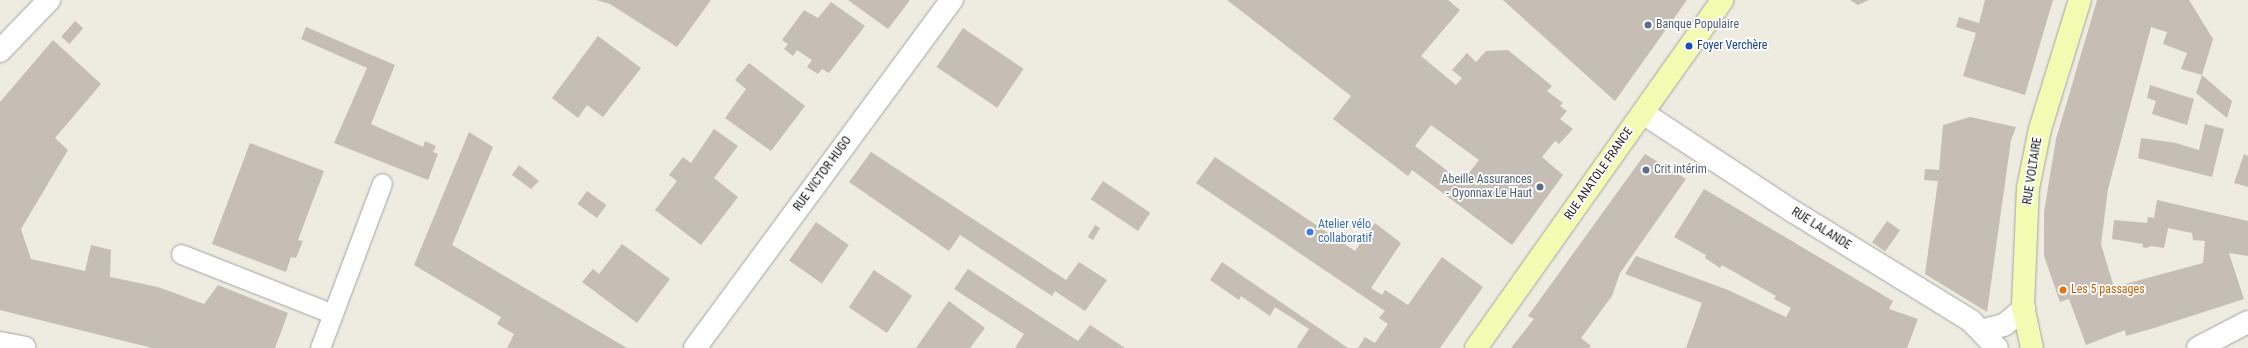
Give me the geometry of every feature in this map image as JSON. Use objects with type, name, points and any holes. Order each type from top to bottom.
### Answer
[{"type":"main road","name":"RUE ANATOLE FRANCE","points":[[1476,348],[1722,0]]},
{"type":"main road","name":"RUE VOLTAIRE","points":[[2032,348],[2024,310],[2023,265],[2028,188],[2040,129],[2080,0]]},
{"type":"street","points":[[0,51],[48,0]]},
{"type":"street","name":"RUE VICTOR HUGO","points":[[694,348],[952,0]]},
{"type":"street","name":"RUE LALANDE","points":[[1642,113],[1794,212],[1972,321],[1997,348]]},
{"type":"street","points":[[1981,331],[2004,325],[2024,310]]},
{"type":"street","points":[[2198,348],[2248,322]]},
{"type":"street","points":[[0,343],[25,348]]},
{"type":"lane","points":[[320,348],[382,183]]},
{"type":"lane","points":[[181,254],[333,314]]},
{"type":"building","points":[[596,0],[711,0],[677,47],[610,4]]},
{"type":"building","points":[[848,0],[910,0],[888,29]]},
{"type":"building","points":[[1227,0],[1448,0],[1460,10],[1421,56],[1456,85],[1462,78],[1452,70],[1467,53],[1476,62],[1486,51],[1508,50],[1552,86],[1547,91],[1563,103],[1560,106],[1567,111],[1560,119],[1573,129],[1559,144],[1555,141],[1542,157],[1563,175],[1512,245],[1412,170],[1408,176],[1333,119],[1351,96]],"holes":[[[1431,125],[1479,160],[1462,182],[1415,146]]]},
{"type":"building","points":[[1503,0],[1687,0],[1615,101]]},
{"type":"building","points":[[1850,0],[1869,0],[1858,5]]},
{"type":"building","points":[[1985,0],[2053,0],[2025,95],[1963,76],[1976,33],[1956,27],[1959,17],[1979,23]]},
{"type":"building","points":[[2097,0],[2189,0],[2213,39],[2202,75],[2181,69],[2187,53],[2163,44],[2167,32],[2151,27],[2108,189],[2101,244],[2114,287],[2203,263],[2205,241],[2193,240],[2192,233],[2168,228],[2164,248],[2151,246],[2146,248],[2142,247],[2143,244],[2112,239],[2114,220],[2147,223],[2148,217],[2154,218],[2157,200],[2248,221],[2248,256],[2229,253],[2244,299],[2126,336],[2125,330],[2086,345],[2069,299],[2060,302],[2044,256],[2044,212],[2056,139]]},
{"type":"building","points":[[831,2],[865,26],[829,73],[822,69],[818,74],[807,67],[812,60],[797,50],[793,56],[784,49],[788,44],[782,40],[804,10],[818,18]]},
{"type":"building","points":[[75,21],[83,28],[70,44],[61,37]]},
{"type":"building","points":[[306,27],[395,65],[371,124],[423,147],[425,141],[436,146],[433,152],[438,154],[428,180],[334,143],[367,68],[301,39]]},
{"type":"building","points":[[963,28],[1024,69],[997,108],[937,67]]},
{"type":"building","points":[[598,36],[641,68],[603,117],[587,105],[578,118],[552,98]]},
{"type":"building","points":[[53,40],[101,84],[55,138],[68,150],[21,229],[31,259],[85,271],[91,245],[111,250],[110,277],[158,287],[204,304],[218,285],[288,313],[275,348],[152,348],[0,310],[0,102]]},
{"type":"building","points":[[749,63],[805,106],[771,151],[725,118],[746,89],[735,80]]},
{"type":"building","points":[[2202,75],[2232,101],[2227,118],[2196,93]]},
{"type":"building","points":[[2150,85],[2194,99],[2187,125],[2152,114],[2156,101],[2147,98]]},
{"type":"building","points":[[1970,117],[2016,127],[2011,140],[1987,312],[1925,274],[1938,181],[1924,180],[1925,169],[1939,170],[1943,125]]},
{"type":"building","points":[[2205,124],[2224,129],[2212,177],[2138,158],[2141,138],[2176,143],[2199,150]]},
{"type":"building","points":[[714,129],[738,146],[714,178],[738,197],[701,245],[655,210],[677,181],[669,175],[683,157],[691,163]]},
{"type":"building","points":[[469,132],[493,147],[452,245],[627,348],[507,348],[514,334],[497,324],[501,317],[414,265]]},
{"type":"building","points":[[250,143],[324,171],[298,240],[303,241],[296,258],[291,257],[286,272],[212,244]]},
{"type":"building","points":[[871,152],[1066,280],[1079,262],[1107,280],[1085,311],[1055,291],[1052,296],[960,235],[949,251],[849,182]]},
{"type":"building","points":[[1645,154],[1686,179],[1620,273],[1612,296],[1581,338],[1591,346],[1589,348],[1511,348],[1534,319],[1528,316]]},
{"type":"building","points":[[2244,154],[2248,156],[2248,187],[2234,183]]},
{"type":"building","points":[[1215,157],[1355,251],[1375,223],[1401,243],[1371,288],[1382,295],[1385,290],[1408,305],[1442,257],[1483,287],[1440,348],[1358,348],[1365,337],[1375,343],[1388,324],[1379,318],[1385,311],[1196,183]]},
{"type":"building","points":[[519,165],[539,181],[531,189],[512,175]]},
{"type":"building","points":[[1103,181],[1150,213],[1138,231],[1091,199]]},
{"type":"building","points":[[1704,189],[1893,301],[1889,309],[1918,319],[1907,348],[1686,348],[1702,303],[1625,274],[1636,256],[1728,290],[1786,317],[1791,308],[1774,299],[1776,296],[1722,265],[1720,268],[1705,258],[1706,255],[1674,237]]},
{"type":"building","points":[[587,191],[606,205],[597,218],[578,204]]},
{"type":"building","points":[[1887,221],[1900,230],[1885,251],[1872,242]]},
{"type":"building","points":[[816,222],[849,245],[822,283],[789,261]]},
{"type":"building","points":[[1095,225],[1100,228],[1093,240],[1088,237]]},
{"type":"building","points":[[622,244],[670,279],[637,323],[582,282],[593,269],[599,274]]},
{"type":"building","points":[[1222,262],[1348,348],[1297,347],[1309,329],[1275,307],[1270,316],[1241,296],[1239,300],[1210,280]]},
{"type":"building","points":[[968,269],[1078,341],[1090,325],[1125,348],[1015,348],[1024,334],[954,289]]},
{"type":"building","points":[[874,270],[912,296],[887,333],[849,307]]},
{"type":"building","points":[[949,301],[985,328],[970,348],[916,348]]},
{"type":"place","name":"Banque Populaire","points":[[1648,25]]},
{"type":"place","name":"Foyer Verchère","points":[[1689,46]]},
{"type":"place","name":"Crit intérim","points":[[1646,170]]},
{"type":"place","name":"Abeille Assurances - Oyonnax Le Haut","points":[[1540,187]]},
{"type":"place","name":"Atelier vélo collaboratif","points":[[1310,232]]},
{"type":"place","name":"Les 5 passages","points":[[2063,290]]}]
